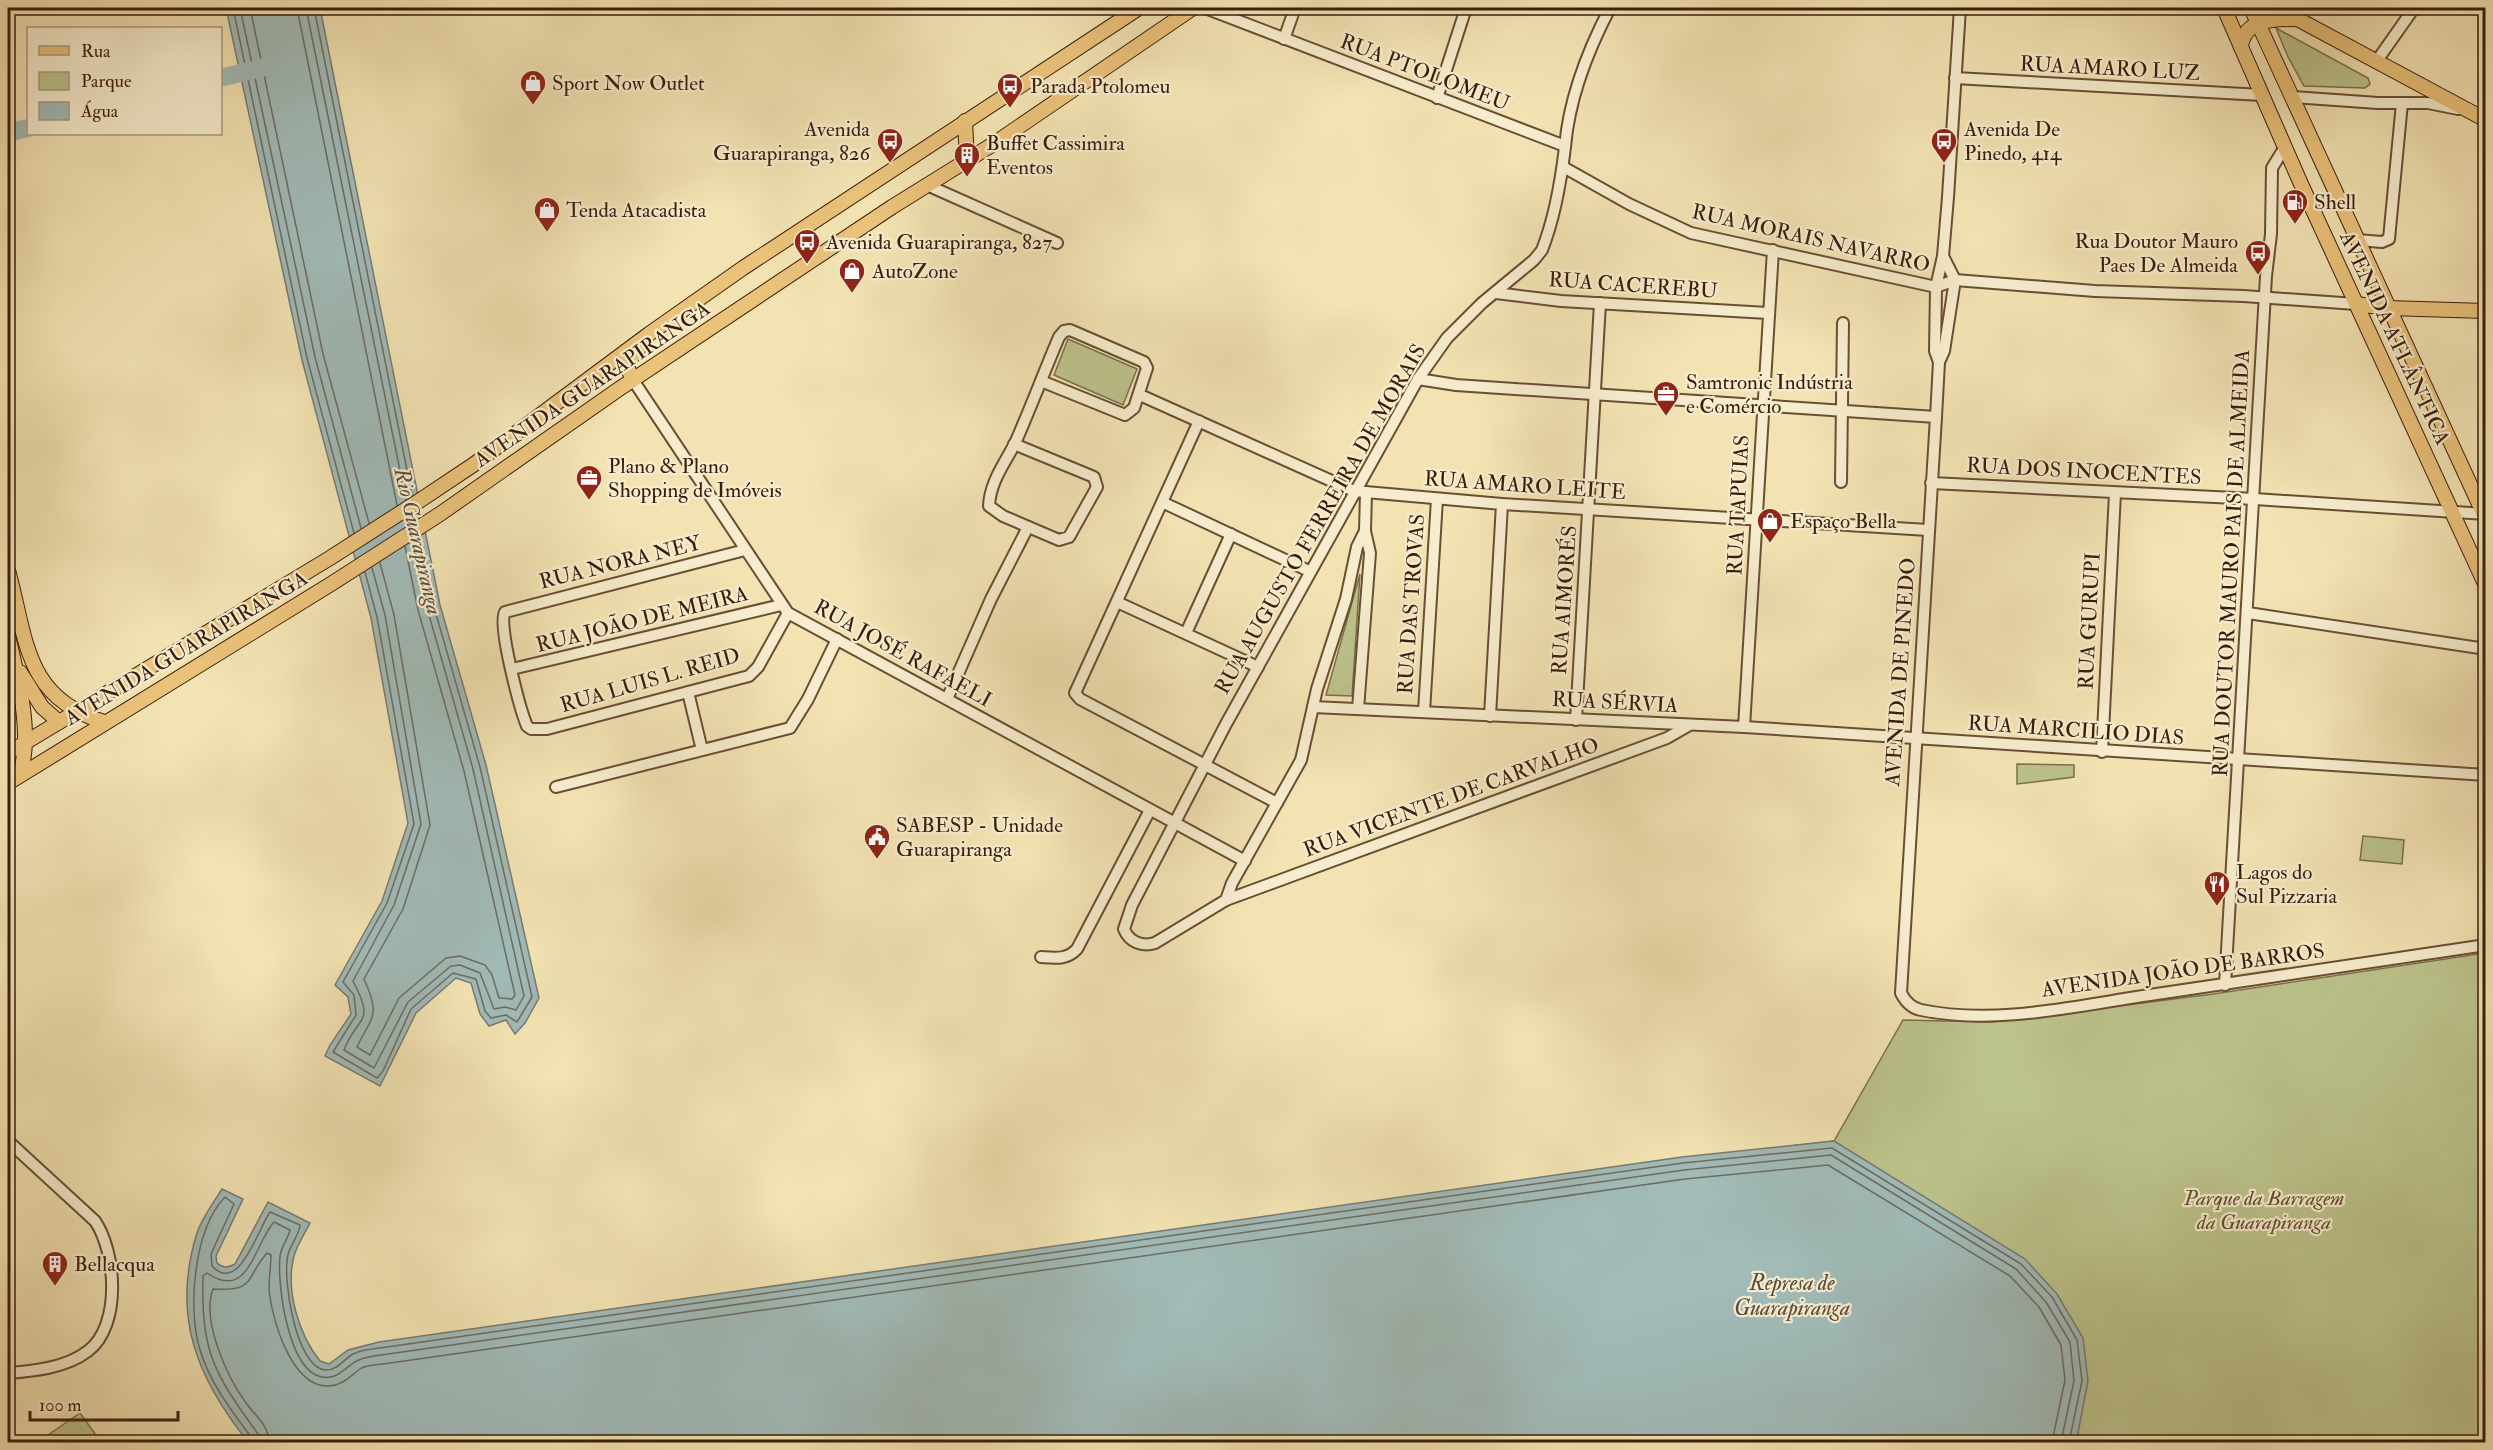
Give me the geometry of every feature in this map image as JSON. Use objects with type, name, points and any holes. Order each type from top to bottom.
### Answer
[{"type":"main road","name":"AVENIDA GUARAPIRANGA","points":[[8,753],[330,558],[473,465],[649,334],[965,121],[998,102],[1139,8]]},
{"type":"main road","name":"AVENIDA GUARAPIRANGA","points":[[8,783],[331,584],[480,486],[633,380],[1193,8]]},
{"type":"main road","name":"AVENIDA ATLÂNTICA","points":[[2224,8],[2356,304],[2486,586]]},
{"type":"main road","name":"AVENIDA ATLÂNTICA","points":[[2251,8],[2387,308],[2485,515]]},
{"type":"main road","points":[[2277,8],[2486,120]]},
{"type":"main road","points":[[2241,47],[2244,35],[2258,23],[2268,19],[2297,19]]},
{"type":"main road","points":[[965,121],[967,160]]},
{"type":"main road","points":[[2356,304],[2387,308],[2486,311]]},
{"type":"main road","points":[[633,380],[626,364],[649,334]]},
{"type":"main road","points":[[8,570],[35,671],[48,689],[75,713],[104,722]]},
{"type":"main road","points":[[8,636],[26,742],[20,775]]},
{"type":"main road","points":[[13,658],[36,699],[59,722]]},
{"type":"street","name":"RUA PTOLOMEU","points":[[1205,8],[1565,146]]},
{"type":"street","points":[[1284,39],[1295,8]]},
{"type":"street","points":[[1437,98],[1466,8]]},
{"type":"street","name":"RUA AUGUSTO FERREIRA DE MORAIS","points":[[1125,933],[1126,918],[1206,764],[1354,491],[1418,379],[1447,338],[1482,303],[1497,293],[1534,260],[1542,250],[1564,168],[1565,146],[1585,63],[1610,8]]},
{"type":"street","name":"AVENIDA DE PINEDO","points":[[1939,362],[1935,351],[1936,287],[1943,256],[1960,8]]},
{"type":"street","points":[[2376,62],[2414,8]]},
{"type":"street","name":"RUA AMARO LUZ","points":[[1955,78],[2262,95]]},
{"type":"street","points":[[2293,98],[2428,103],[2464,110]]},
{"type":"street","points":[[2357,240],[2382,242],[2389,239],[2402,103]]},
{"type":"street","name":"RUA DOUTOR MAURO PAIS DE ALMEIDA","points":[[2225,985],[2240,761],[2265,297],[2271,234],[2272,168],[2285,147]]},
{"type":"street","name":"RUA MORAIS NAVARRO","points":[[1564,168],[1629,204],[1691,233],[1936,287],[1955,280]]},
{"type":"street","points":[[927,185],[1057,243]]},
{"type":"street","name":"RUA TAPUIAS","points":[[1744,727],[1773,250]]},
{"type":"street","points":[[1943,256],[1955,280],[2095,291],[2265,297],[2356,304]]},
{"type":"street","name":"AVENIDA DE PINEDO","points":[[1899,985],[1939,362],[1944,351],[1955,280]]},
{"type":"street","name":"RUA CACEREBU","points":[[1497,293],[1517,297],[1768,313]]},
{"type":"street","name":"RUA AIMORÉS","points":[[1576,720],[1590,509],[1600,303]]},
{"type":"street","points":[[1841,482],[1843,323]]},
{"type":"street","points":[[1014,444],[1094,477],[1097,487],[1069,537],[1059,540],[1003,516],[989,506],[1001,467],[1014,444],[1041,381],[1064,331],[1070,330],[1144,362],[1147,373],[1140,395],[1131,412],[1120,415],[1041,381]]},
{"type":"street","points":[[1418,379],[1456,385],[1936,417]]},
{"type":"street","name":"RUA JOSÉ RAFAELI","points":[[633,380],[784,609],[1175,825],[1245,861]]},
{"type":"street","name":"RUA AMARO LEITE","points":[[1140,395],[1354,491],[1502,504],[1928,530]]},
{"type":"street","points":[[1199,422],[1164,503],[1075,690],[1080,699],[1277,803]]},
{"type":"street","name":"RUA DOS INOCENTES","points":[[1931,483],[2255,499],[2485,515]]},
{"type":"street","points":[[1358,709],[1370,553],[1365,531],[1366,492]]},
{"type":"street","name":"RUA GURUPI","points":[[2102,752],[2115,493]]},
{"type":"street","name":"RUA DAS TROVAS","points":[[1424,712],[1437,499]]},
{"type":"street","points":[[1164,503],[1310,571]]},
{"type":"street","points":[[1490,716],[1502,504]]},
{"type":"street","points":[[947,699],[991,599],[1028,527]]},
{"type":"street","points":[[1226,900],[1301,760],[1313,707],[1346,599],[1357,547],[1365,531]]},
{"type":"street","points":[[1186,633],[1232,534]]},
{"type":"street","name":"RUA NORA NEY","points":[[512,669],[502,618],[505,612],[746,550]]},
{"type":"street","points":[[1117,602],[1258,667]]},
{"type":"street","name":"RUA JOÃO DE MEIRA","points":[[512,669],[784,609]]},
{"type":"street","name":"RUA LUIS L. REID","points":[[512,669],[527,726],[531,729],[547,729],[752,674],[784,609]]},
{"type":"street","points":[[2248,613],[2486,649]]},
{"type":"street","points":[[556,787],[792,726],[837,639]]},
{"type":"street","points":[[688,692],[702,750]]},
{"type":"street","name":"RUA SÉRVIA","points":[[1313,707],[1744,727],[1915,738]]},
{"type":"street","name":"RUA VICENTE DE CARVALHO","points":[[1125,933],[1132,940],[1147,945],[1226,900],[1667,738],[1688,725]]},
{"type":"street","name":"RUA MARCILIO DIAS","points":[[1915,738],[2240,761],[2486,775]]},
{"type":"street","points":[[1041,957],[1062,958],[1077,949],[1150,810]]},
{"type":"street","name":"AVENIDA JOÃO DE BARROS","points":[[1899,985],[1905,1000],[1918,1009],[1953,1014],[2048,1010],[2486,945]]},
{"type":"street","points":[[8,1141],[95,1221],[105,1235],[109,1247],[112,1293],[102,1331],[92,1347],[85,1353],[55,1366],[8,1373]]},
{"type":"green space","points":[[2276,28],[2368,78],[2370,84],[2365,88],[2304,86],[2288,57]]},
{"type":"green space","points":[[1068,339],[1137,369],[1123,405],[1054,375]]},
{"type":"green space","points":[[1360,574],[1352,696],[1326,695]]},
{"type":"green space","points":[[2017,764],[2074,765],[2074,777],[2017,784]]},
{"type":"green space","points":[[2363,836],[2404,840],[2402,864],[2360,860]]},
{"type":"green space","name":"Parque da Barragem da Guarapiranga","points":[[2485,953],[2485,1442],[2079,1442],[2078,1434],[2074,1442],[1781,1147],[1834,1141],[1903,1020],[1993,1022],[2213,994]]},
{"type":"green space","points":[[80,1413],[101,1442],[38,1442]]},
{"type":"water","name":"Rio Guarapiranga","points":[[226,8],[320,8],[440,605],[486,765],[539,998],[525,1023],[515,1034],[506,1020],[489,1026],[480,1014],[471,983],[456,978],[416,1013],[380,1086],[325,1056],[351,1014],[348,997],[335,985],[382,901],[408,823],[371,618],[302,360]]},
{"type":"water","name":"Represa de Guarapiranga","points":[[1834,1141],[2025,1259],[2057,1294],[2083,1338],[2088,1381],[2078,1433],[2074,1442],[248,1442],[215,1394],[203,1370],[188,1319],[187,1292],[190,1263],[197,1233],[222,1189],[243,1199],[216,1256],[217,1263],[221,1266],[227,1267],[235,1264],[268,1202],[310,1223],[294,1256],[291,1283],[296,1312],[306,1338],[320,1361],[329,1364],[348,1350],[379,1342],[1682,1157]]},
{"type":"waterway","points":[[222,78],[265,67]]},
{"type":"waterway","points":[[8,133],[27,128]]},
{"type":"place","name":"Sport Now Outlet","points":[[533,106]]},
{"type":"place","name":"Parada Ptolomeu","points":[[1010,109]]},
{"type":"place","name":"Avenida Guarapiranga, 826","points":[[890,164]]},
{"type":"place","name":"Avenida De Pinedo, 414","points":[[1944,164]]},
{"type":"place","name":"Buffet Cassimira Eventos","points":[[967,178]]},
{"type":"place","name":"Shell","points":[[2295,225]]},
{"type":"place","name":"Tenda Atacadista","points":[[547,233]]},
{"type":"place","name":"Avenida Guarapiranga, 827","points":[[807,265]]},
{"type":"place","name":"Rua Doutor Mauro Paes De Almeida","points":[[2258,276]]},
{"type":"place","name":"AutoZone","points":[[852,294]]},
{"type":"place","name":"Samtronic Indústria e Comércio","points":[[1666,417]]},
{"type":"place","name":"Plano & Plano Shopping de Imóveis","points":[[589,501]]},
{"type":"place","name":"Espaço Bella","points":[[1770,544]]},
{"type":"place","name":"SABESP - Unidade Guarapiranga","points":[[877,860]]},
{"type":"place","name":"Lagos do Sul Pizzaria","points":[[2217,907]]},
{"type":"place","name":"Bellacqua","points":[[55,1287]]}]
